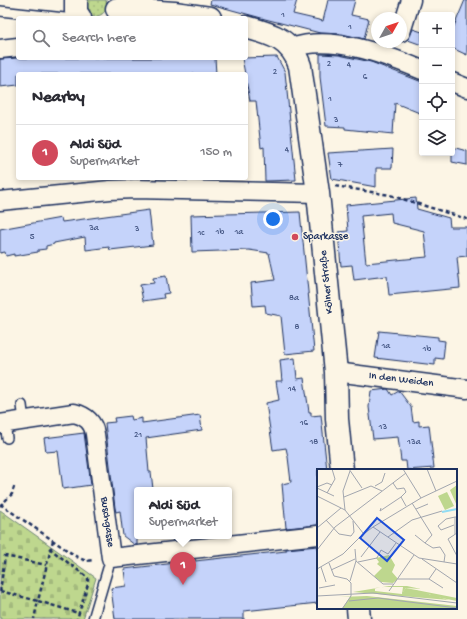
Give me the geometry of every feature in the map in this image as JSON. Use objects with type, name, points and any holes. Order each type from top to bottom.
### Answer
[{"type":"main road","points":[[76,0],[76,12],[79,16]]},
{"type":"main road","points":[[116,9],[196,16]]},
{"type":"main road","points":[[248,28],[272,35],[292,48]]},
{"type":"main road","name":"Kölner Straße","points":[[292,48],[298,59],[302,74],[317,188],[336,372],[337,419],[342,469]]},
{"type":"main road","points":[[358,609],[359,619]]},
{"type":"street","points":[[407,13],[411,0]]},
{"type":"street","points":[[292,48],[307,43],[324,43],[351,48],[396,50],[419,68]]},
{"type":"street","points":[[0,49],[16,47]]},
{"type":"street","points":[[455,83],[467,88]]},
{"type":"street","points":[[0,201],[128,189],[317,188]]},
{"type":"street","name":"In den Weiden","points":[[336,372],[467,389]]},
{"type":"street","name":"Buschgasse","points":[[4,429],[23,413],[74,414],[86,418],[92,425],[95,434],[111,558],[317,535]]},
{"type":"lane","points":[[0,11],[46,16]]},
{"type":"lane","points":[[93,619],[111,558]]},
{"type":"path","points":[[317,188],[390,195],[467,219]]},
{"type":"path","points":[[14,487],[12,494],[0,505],[83,560],[111,558]]},
{"type":"path","points":[[34,619],[52,540]]},
{"type":"path","points":[[49,548],[88,578],[88,584],[76,619]]},
{"type":"path","points":[[46,565],[5,556],[0,591],[38,600],[78,613]]},
{"type":"green space","points":[[85,0],[106,0],[107,7],[102,14],[97,16],[88,15]]},
{"type":"green space","points":[[0,510],[96,578],[83,619],[0,619]]},
{"type":"building","points":[[211,0],[297,0],[293,14],[323,21],[328,0],[355,0],[351,15],[369,19],[364,39],[342,34],[320,33],[265,19],[210,4]]},
{"type":"building","points":[[465,0],[467,0],[467,55],[455,49],[455,24]]},
{"type":"building","points":[[413,29],[419,31],[419,44],[408,40]]},
{"type":"building","points":[[320,54],[339,55],[371,62],[419,81],[419,113],[395,103],[393,134],[345,129],[345,127],[326,126],[320,77]]},
{"type":"building","points":[[277,57],[285,72],[296,180],[265,181],[264,147],[261,148],[256,101],[250,101],[248,90],[248,72],[245,72],[242,60],[248,60],[248,58]]},
{"type":"building","points":[[0,59],[215,60],[216,72],[16,72],[16,85],[0,87]]},
{"type":"building","points":[[455,148],[467,151],[467,165],[452,162],[452,156],[455,156]]},
{"type":"building","points":[[393,149],[392,168],[376,168],[376,187],[332,179],[328,153]]},
{"type":"building","points":[[416,198],[417,209],[449,218],[450,227],[467,227],[467,256],[457,257],[460,288],[389,295],[387,276],[354,280],[352,265],[341,266],[338,232],[348,231],[346,205]],"holes":[[[391,213],[392,223],[424,231],[427,257],[366,263],[361,216]]]},
{"type":"building","points":[[149,210],[153,245],[110,250],[109,247],[86,250],[85,237],[54,243],[46,246],[46,249],[38,250],[38,252],[14,256],[14,254],[6,256],[5,252],[0,253],[0,229],[61,218],[62,222]]},
{"type":"building","points":[[300,212],[314,351],[285,354],[281,316],[266,313],[265,305],[253,306],[251,283],[275,280],[269,253],[249,250],[192,252],[191,215]]},
{"type":"building","points":[[166,276],[169,293],[163,294],[164,298],[143,301],[140,285],[154,283],[153,278]]},
{"type":"building","points":[[379,331],[438,337],[438,340],[445,341],[443,359],[435,358],[435,365],[375,358]]},
{"type":"building","points":[[295,358],[297,379],[304,378],[309,412],[311,412],[311,416],[321,415],[327,469],[317,469],[317,525],[286,528],[282,484],[291,482],[288,457],[286,448],[273,450],[266,403],[279,400],[276,381],[282,381],[280,360]]},
{"type":"building","points":[[388,389],[392,395],[399,391],[411,407],[413,422],[419,421],[419,426],[429,425],[434,468],[407,469],[406,461],[401,461],[398,437],[373,439],[369,407],[371,391]]},
{"type":"building","points":[[200,415],[202,430],[146,438],[149,472],[151,472],[153,487],[134,487],[134,539],[137,539],[137,545],[135,545],[123,536],[120,511],[116,512],[115,508],[105,423],[115,422],[114,418],[131,416],[132,420],[142,418],[142,423]]},
{"type":"building","points":[[84,433],[91,485],[63,489],[58,451],[46,452],[44,438]]},
{"type":"building","points":[[173,539],[189,539],[173,541]]},
{"type":"building","points":[[317,546],[317,603],[244,611],[244,619],[115,619],[111,588],[126,586],[124,569],[176,563],[176,561],[195,559],[195,561],[286,551],[286,549]]},
{"type":"place","name":"Sparkasse","points":[[295,237]]},
{"type":"place","name":"Aldi Süd","points":[[183,585]]}]
